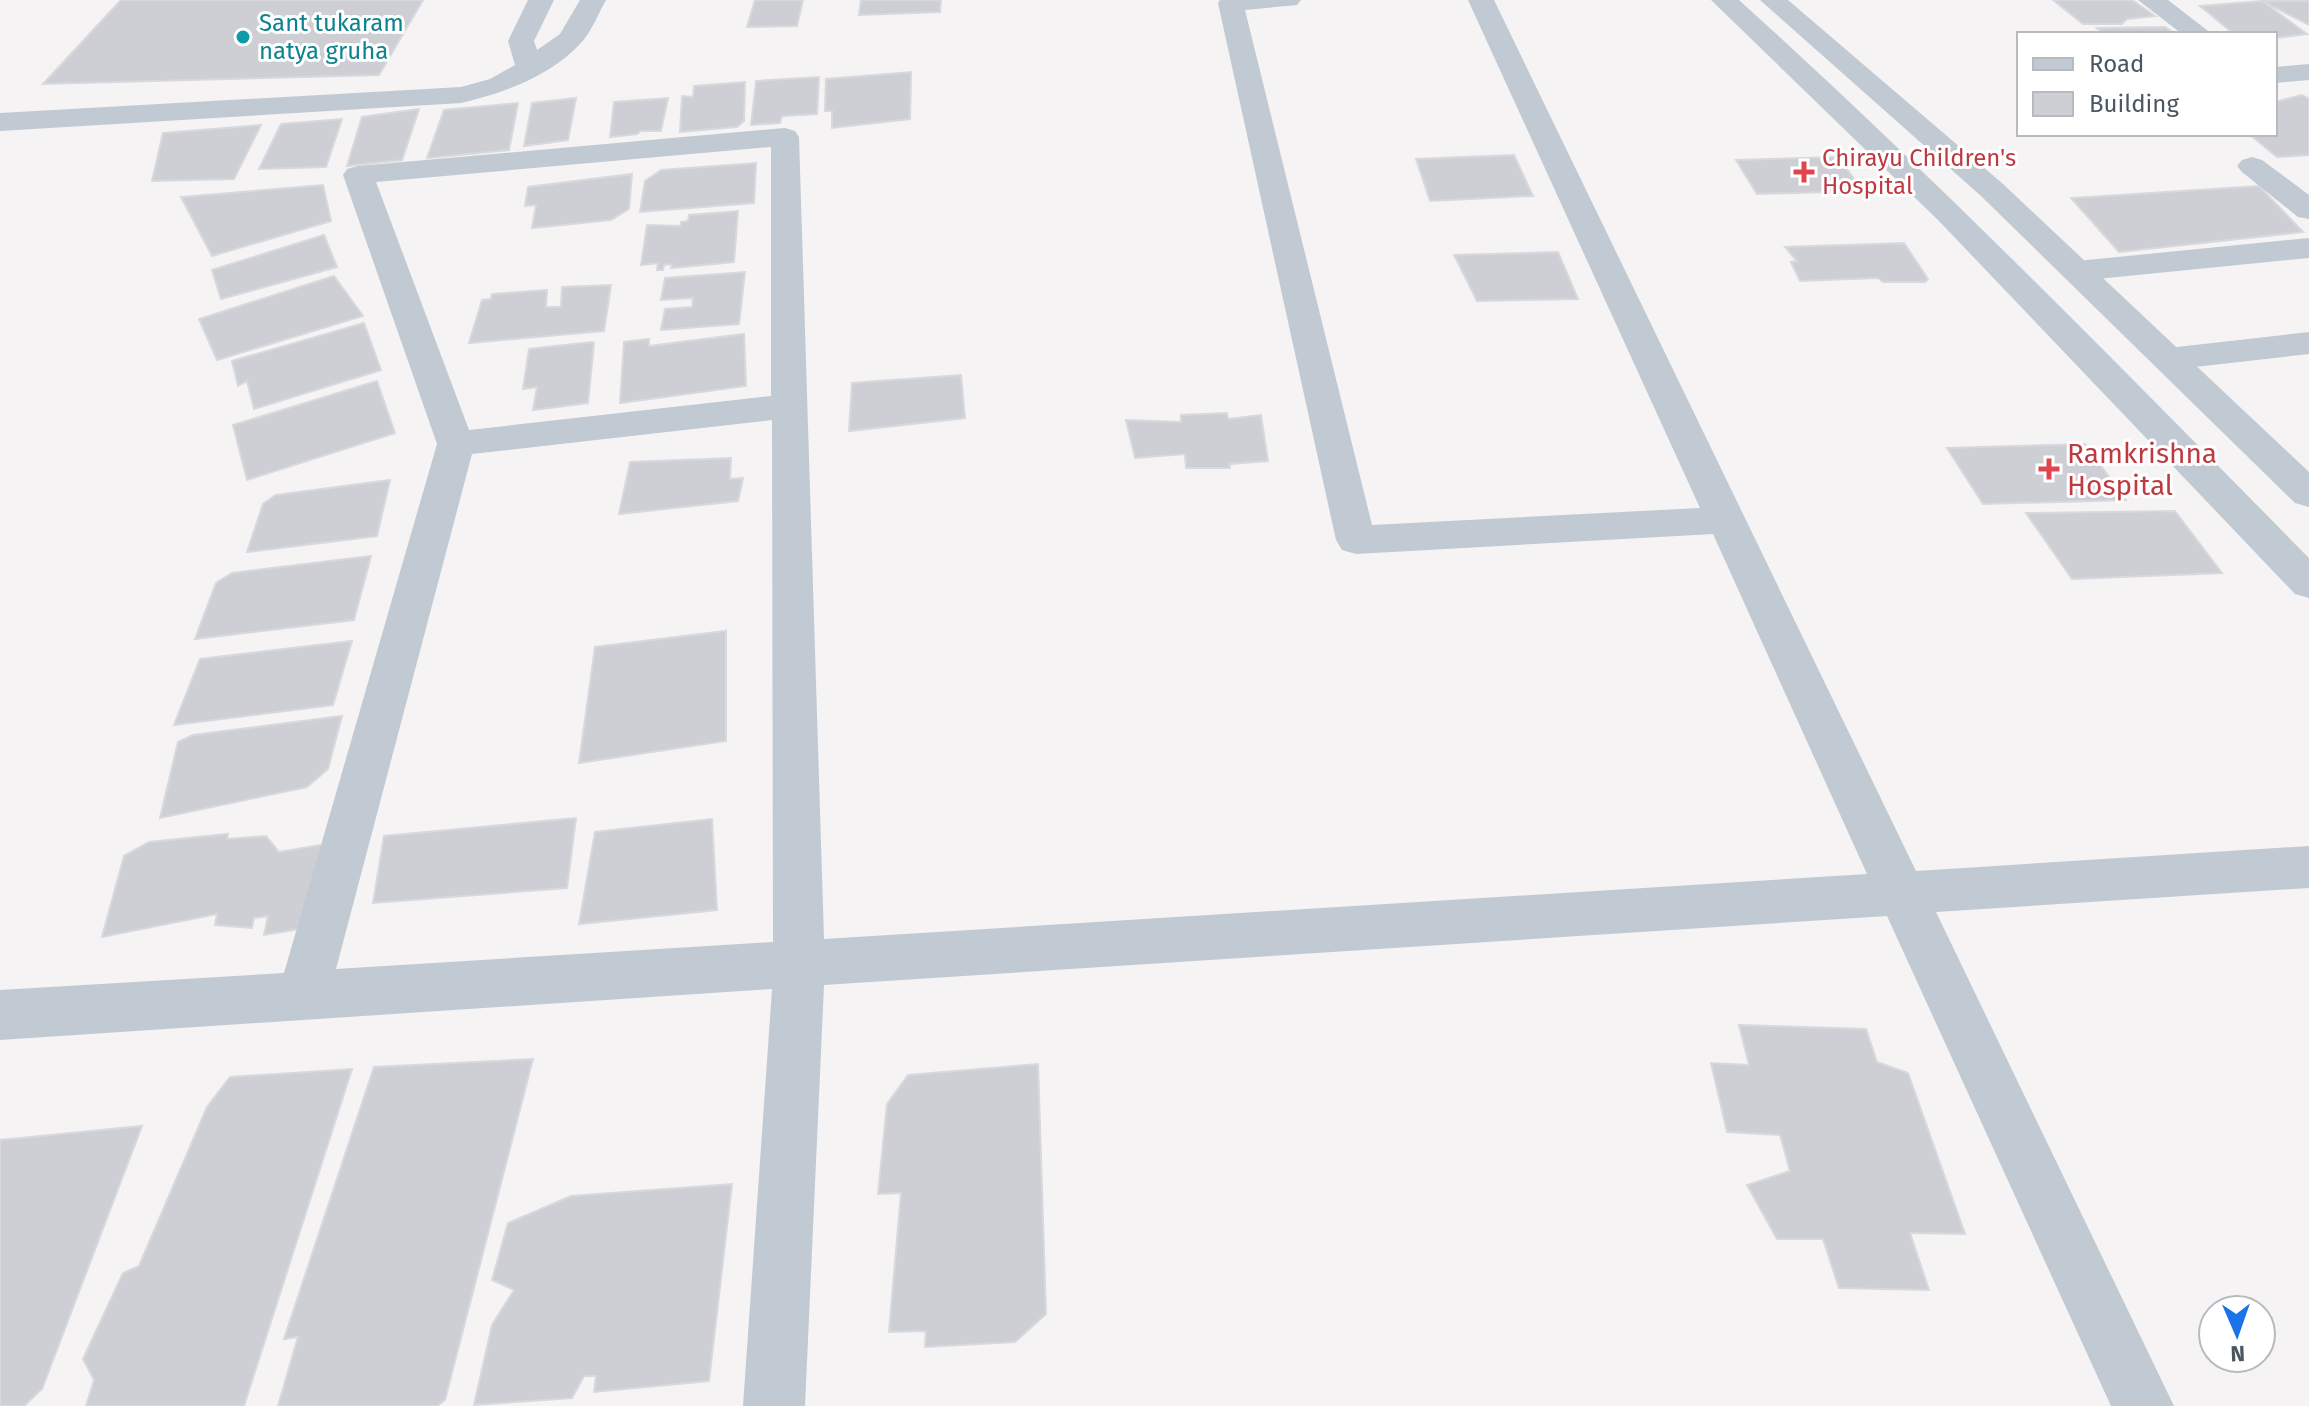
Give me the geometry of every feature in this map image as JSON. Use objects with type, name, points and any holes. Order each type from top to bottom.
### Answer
[{"type":"street","points":[[529,68],[521,41],[541,0]]},
{"type":"street","points":[[0,122],[461,95],[500,85],[570,39],[593,0]]},
{"type":"street","points":[[1288,0],[1231,3],[1356,540],[1726,520]]},
{"type":"street","points":[[1481,0],[2143,1406]]},
{"type":"street","points":[[1724,0],[1853,117],[2309,583]]},
{"type":"street","points":[[1773,0],[1992,190],[2309,494]]},
{"type":"street","points":[[2151,0],[2196,32]]},
{"type":"street","points":[[2277,75],[2309,72]]},
{"type":"street","points":[[304,994],[456,444],[358,175],[785,137],[799,963],[774,1406]]},
{"type":"street","points":[[2252,166],[2309,210]]},
{"type":"street","points":[[2077,271],[2309,248]]},
{"type":"street","points":[[2168,359],[2309,343]]},
{"type":"street","points":[[456,444],[790,406]]},
{"type":"street","points":[[0,1015],[2309,867]]},
{"type":"building","name":"Sant tukaram natya gruha","points":[[121,0],[423,0],[379,75],[43,84]]},
{"type":"building","points":[[755,0],[803,0],[797,26],[747,27]]},
{"type":"building","points":[[861,0],[941,0],[940,12],[859,15]]},
{"type":"building","points":[[2053,0],[2132,0],[2155,16],[2127,19],[2122,24],[2083,24]]},
{"type":"building","points":[[2262,1],[2307,34],[2277,38],[2277,32],[2232,32],[2200,6]]},
{"type":"building","points":[[2262,1],[2309,1],[2309,25]]},
{"type":"building","points":[[2165,27],[2173,32],[2101,32],[2097,28]]},
{"type":"building","points":[[911,72],[910,119],[832,128],[832,111],[825,111],[826,79]]},
{"type":"building","points":[[819,77],[817,114],[782,116],[780,123],[751,125],[756,81]]},
{"type":"building","points":[[745,82],[744,121],[737,127],[680,132],[682,96],[693,97],[694,86]]},
{"type":"building","points":[[2302,95],[2309,99],[2309,155],[2277,157],[2251,136],[2277,136],[2277,101]]},
{"type":"building","points":[[576,98],[568,140],[524,146],[532,103]]},
{"type":"building","points":[[668,98],[661,131],[610,137],[614,102]]},
{"type":"building","points":[[518,103],[509,150],[427,158],[444,110]]},
{"type":"building","points":[[419,109],[402,160],[347,166],[362,117]]},
{"type":"building","points":[[342,119],[326,167],[259,169],[281,124]]},
{"type":"building","points":[[261,125],[234,179],[152,181],[163,133]]},
{"type":"building","points":[[1514,155],[1533,196],[1430,201],[1416,159]]},
{"type":"building","points":[[1838,157],[1863,191],[1757,194],[1736,160]]},
{"type":"building","points":[[756,163],[754,203],[640,212],[645,181],[661,170]]},
{"type":"building","points":[[632,174],[629,209],[611,220],[532,228],[536,205],[525,206],[528,187]]},
{"type":"building","points":[[323,185],[331,221],[212,256],[181,197]]},
{"type":"building","points":[[2259,186],[2303,232],[2119,252],[2071,198]]},
{"type":"building","points":[[738,211],[734,262],[671,268],[672,264],[664,265],[663,270],[657,270],[658,263],[641,265],[647,225],[681,226],[681,222],[688,221],[689,215]]},
{"type":"building","points":[[324,235],[337,267],[221,299],[212,270]]},
{"type":"building","points":[[1904,243],[1928,279],[1925,282],[1883,282],[1878,278],[1800,281],[1791,262],[1797,261],[1785,247]]},
{"type":"building","points":[[1558,252],[1578,299],[1477,301],[1454,255]]},
{"type":"building","points":[[745,272],[739,324],[661,330],[665,309],[692,307],[693,298],[661,300],[665,278]]},
{"type":"building","points":[[334,276],[363,316],[217,360],[199,319]]},
{"type":"building","points":[[611,285],[604,331],[469,343],[482,300],[491,299],[492,294],[547,290],[546,307],[561,307],[562,287]]},
{"type":"building","points":[[364,323],[381,370],[254,409],[247,381],[238,386],[232,361]]},
{"type":"building","points":[[744,334],[746,386],[620,403],[624,342],[649,339],[649,346]]},
{"type":"building","points":[[592,342],[588,403],[533,410],[537,387],[523,389],[529,349]]},
{"type":"building","points":[[961,375],[965,418],[849,431],[852,383]]},
{"type":"building","points":[[377,381],[395,433],[247,480],[233,425]]},
{"type":"building","points":[[1227,413],[1228,419],[1261,415],[1268,461],[1230,464],[1230,468],[1186,468],[1185,454],[1135,458],[1126,420],[1181,422],[1181,415]]},
{"type":"building","points":[[2085,444],[2126,500],[1983,504],[1947,448]]},
{"type":"building","points":[[731,458],[730,479],[743,478],[738,501],[619,514],[630,462]]},
{"type":"building","points":[[390,480],[377,536],[247,552],[263,504],[276,495]]},
{"type":"building","points":[[2175,511],[2222,573],[2072,579],[2026,513]]},
{"type":"building","points":[[371,556],[354,620],[195,639],[216,583],[232,573]]},
{"type":"building","points":[[726,631],[726,741],[579,763],[595,647]]},
{"type":"building","points":[[352,641],[333,705],[174,725],[200,659]]},
{"type":"building","points":[[342,716],[328,769],[307,787],[160,818],[178,742],[193,735]]},
{"type":"building","points":[[576,818],[567,888],[373,903],[384,836]]},
{"type":"building","points":[[712,819],[717,910],[579,924],[595,832]]},
{"type":"building","points":[[228,834],[227,839],[266,836],[279,852],[333,843],[311,927],[264,935],[268,916],[254,918],[252,928],[215,925],[217,914],[102,937],[124,856],[149,842]]},
{"type":"building","points":[[1739,1025],[1866,1029],[1877,1062],[1908,1073],[1965,1234],[1910,1233],[1929,1290],[1839,1288],[1823,1239],[1777,1239],[1747,1185],[1790,1171],[1780,1135],[1727,1132],[1711,1063],[1749,1065]]},
{"type":"building","points":[[533,1059],[445,1400],[437,1406],[278,1406],[298,1337],[284,1339],[374,1067]]},
{"type":"building","points":[[1038,1064],[1046,1314],[1015,1342],[925,1347],[926,1331],[889,1332],[901,1193],[878,1194],[887,1104],[908,1075]]},
{"type":"building","points":[[352,1069],[244,1406],[86,1406],[94,1380],[83,1359],[123,1273],[139,1266],[207,1107],[230,1077]]},
{"type":"building","points":[[142,1126],[42,1389],[24,1406],[0,1406],[0,1140]]},
{"type":"building","points":[[732,1184],[709,1381],[594,1392],[596,1376],[584,1376],[572,1398],[474,1405],[492,1325],[514,1290],[492,1280],[508,1223],[571,1196]]},
{"type":"place","name":"Sant tukaram natya gruha","points":[[243,37]]},
{"type":"place","name":"Chirayu Children's Hospital","points":[[1804,172]]},
{"type":"place","name":"Ramkrishna Hospital","points":[[2049,469]]}]
